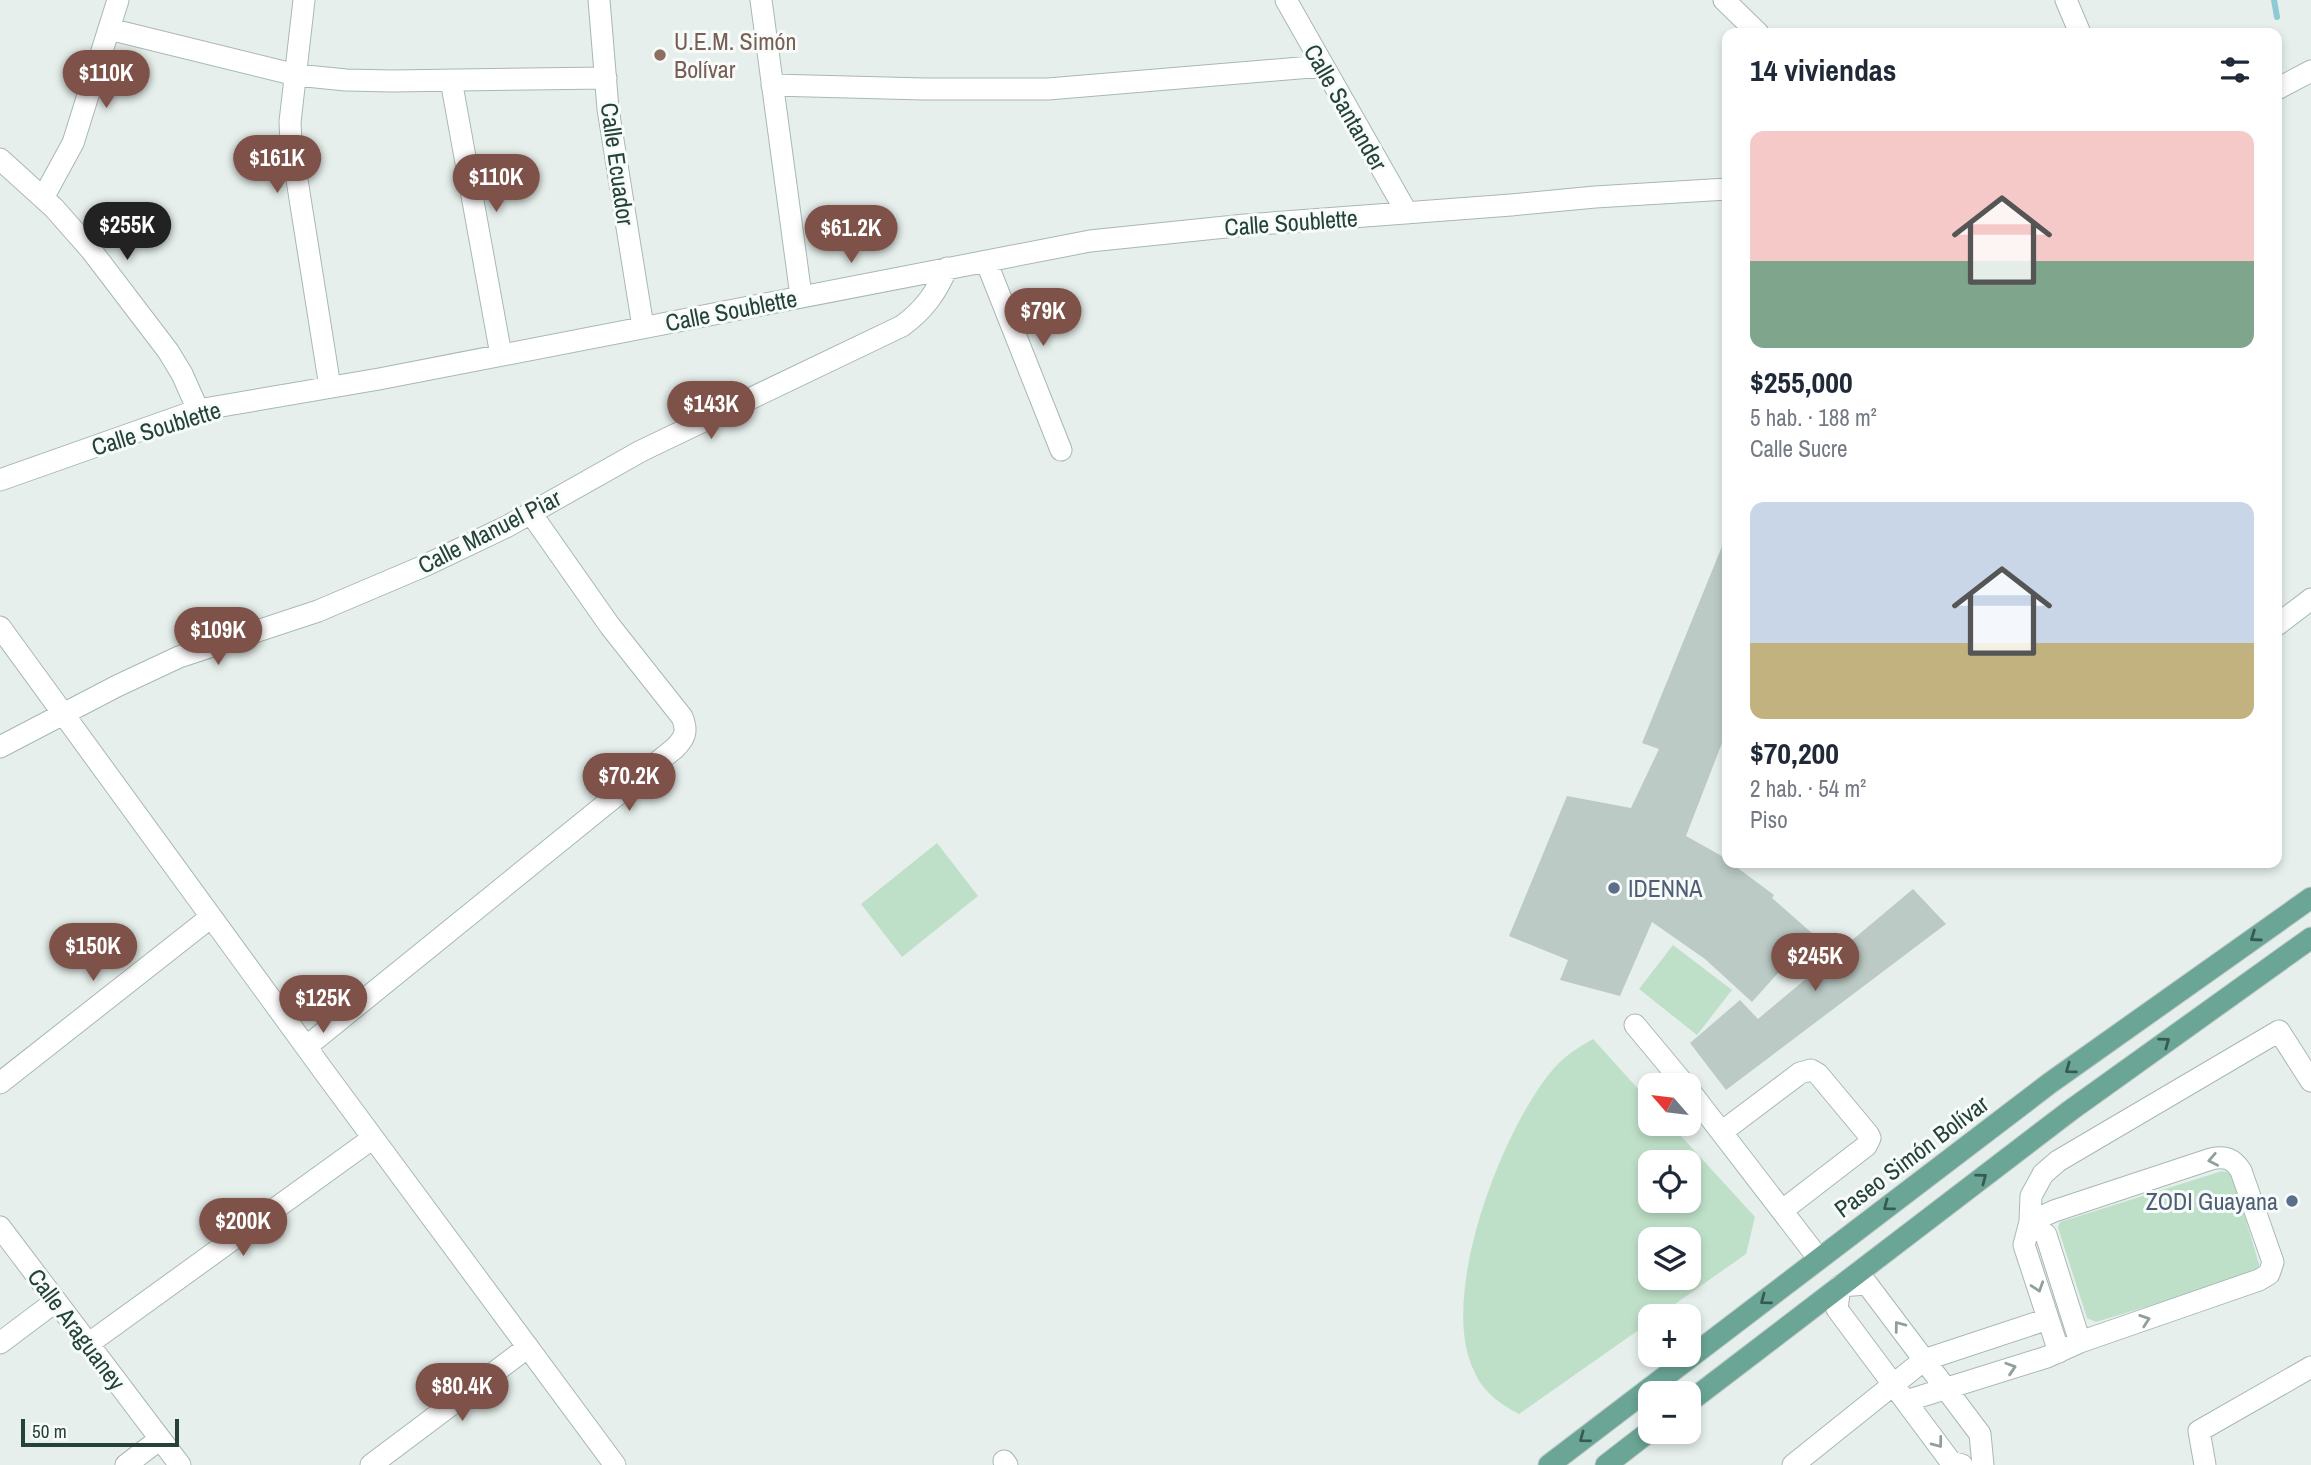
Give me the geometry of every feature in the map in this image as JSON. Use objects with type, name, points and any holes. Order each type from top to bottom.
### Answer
[{"type":"main road","name":"Paseo Simón Bolívar","points":[[1549,1465],[2050,1083],[2311,898]]},
{"type":"main road","points":[[1701,1393],[2083,1102],[2311,938]]},
{"type":"main road","points":[[1819,1259],[1840,1286]]},
{"type":"main road","points":[[1606,1465],[1638,1440]]},
{"type":"street","points":[[43,198],[73,143],[118,0]]},
{"type":"street","points":[[304,0],[290,122],[292,162],[330,387]]},
{"type":"street","name":"Calle Ecuador","points":[[599,0],[608,109],[643,327]]},
{"type":"street","points":[[761,0],[801,296]]},
{"type":"street","name":"Calle Santander","points":[[1286,0],[1407,213]]},
{"type":"street","points":[[1724,0],[1753,28]]},
{"type":"street","points":[[2066,0],[2078,28]]},
{"type":"street","points":[[109,29],[296,75],[346,80],[606,78]]},
{"type":"street","points":[[772,85],[1048,89],[1323,66]]},
{"type":"street","points":[[2282,86],[2311,71]]},
{"type":"street","points":[[451,80],[501,355]]},
{"type":"street","points":[[0,159],[43,198],[91,250],[168,351],[198,410]]},
{"type":"street","name":"Calle Soublette","points":[[0,480],[198,410],[501,355],[1090,241],[1161,232],[1722,189]]},
{"type":"street","points":[[986,261],[1061,450]]},
{"type":"street","name":"Calle Manuel Piar","points":[[0,747],[179,657],[318,611],[424,566],[506,527],[641,451],[902,326],[919,313],[936,292],[947,268]]},
{"type":"street","points":[[306,1047],[675,748],[685,735],[684,722],[674,706],[610,626],[530,512]]},
{"type":"street","points":[[2282,621],[2311,599]]},
{"type":"street","points":[[0,627],[615,1465]]},
{"type":"street","points":[[0,1083],[211,917]]},
{"type":"street","points":[[1635,1025],[1675,1073]]},
{"type":"street","points":[[2059,1352],[2024,1245],[2030,1222],[2031,1196],[2048,1168],[2279,1031],[2311,1081]]},
{"type":"street","points":[[1723,1131],[1800,1073],[1811,1070],[1818,1074],[1868,1134],[1870,1138],[1866,1146],[1783,1210]]},
{"type":"street","points":[[1701,1104],[1819,1259]]},
{"type":"street","points":[[88,1344],[373,1138]]},
{"type":"street","points":[[1900,1393],[1946,1389],[2059,1352],[2080,1342],[2259,1280],[2269,1274],[2273,1262],[2272,1252],[2241,1171],[2230,1159],[2211,1159],[2054,1211],[2030,1222]]},
{"type":"street","points":[[2030,1222],[2046,1235],[2080,1342]]},
{"type":"street","name":"Calle Araguaney","points":[[0,1227],[180,1465]]},
{"type":"street","points":[[1962,1465],[1951,1462],[1837,1309],[1840,1286],[1867,1284],[1980,1434],[1983,1465]]},
{"type":"street","points":[[0,1343],[56,1301]]},
{"type":"street","points":[[1793,1465],[1900,1393],[1924,1360],[2048,1319]]},
{"type":"street","points":[[371,1465],[528,1348]]},
{"type":"street","points":[[2205,1465],[2199,1431],[2311,1367]]},
{"type":"street","points":[[126,1465],[160,1439]]},
{"type":"green space","points":[[937,843],[978,896],[902,957],[861,904]]},
{"type":"green space","points":[[1673,945],[1732,990],[1697,1035],[1639,989]]},
{"type":"green space","points":[[1593,1039],[1638,1089],[1638,1136],[1681,1136],[1694,1150],[1638,1150],[1638,1213],[1701,1213],[1701,1158],[1755,1217],[1746,1254],[1701,1286],[1701,1227],[1638,1227],[1638,1290],[1695,1290],[1675,1304],[1638,1304],[1638,1330],[1519,1414],[1493,1397],[1474,1371],[1465,1339],[1464,1300],[1470,1257],[1481,1213],[1497,1169],[1535,1094],[1555,1067]]},
{"type":"green space","points":[[2222,1171],[2230,1173],[2234,1180],[2259,1270],[2254,1274],[2096,1322],[2087,1318],[2058,1227],[2060,1222]]},
{"type":"building","points":[[1722,546],[1722,743],[1686,836],[1722,856],[1722,868],[1738,868],[1774,895],[1772,898],[1813,934],[1752,1002],[1705,959],[1652,922],[1620,996],[1560,980],[1568,960],[1509,936],[1567,796],[1631,808],[1659,749],[1642,743]]},
{"type":"building","points":[[1913,889],[1946,924],[1726,1090],[1690,1043],[1740,1000],[1758,1019]]},
{"type":"waterway","points":[[2274,0],[2277,17]]},
{"type":"place","name":"U.E.M. Simón Bolívar","points":[[660,55]]},
{"type":"place","name":"IDENNA","points":[[1614,888]]},
{"type":"place","name":"ZODI Guayana","points":[[2292,1201]]}]
